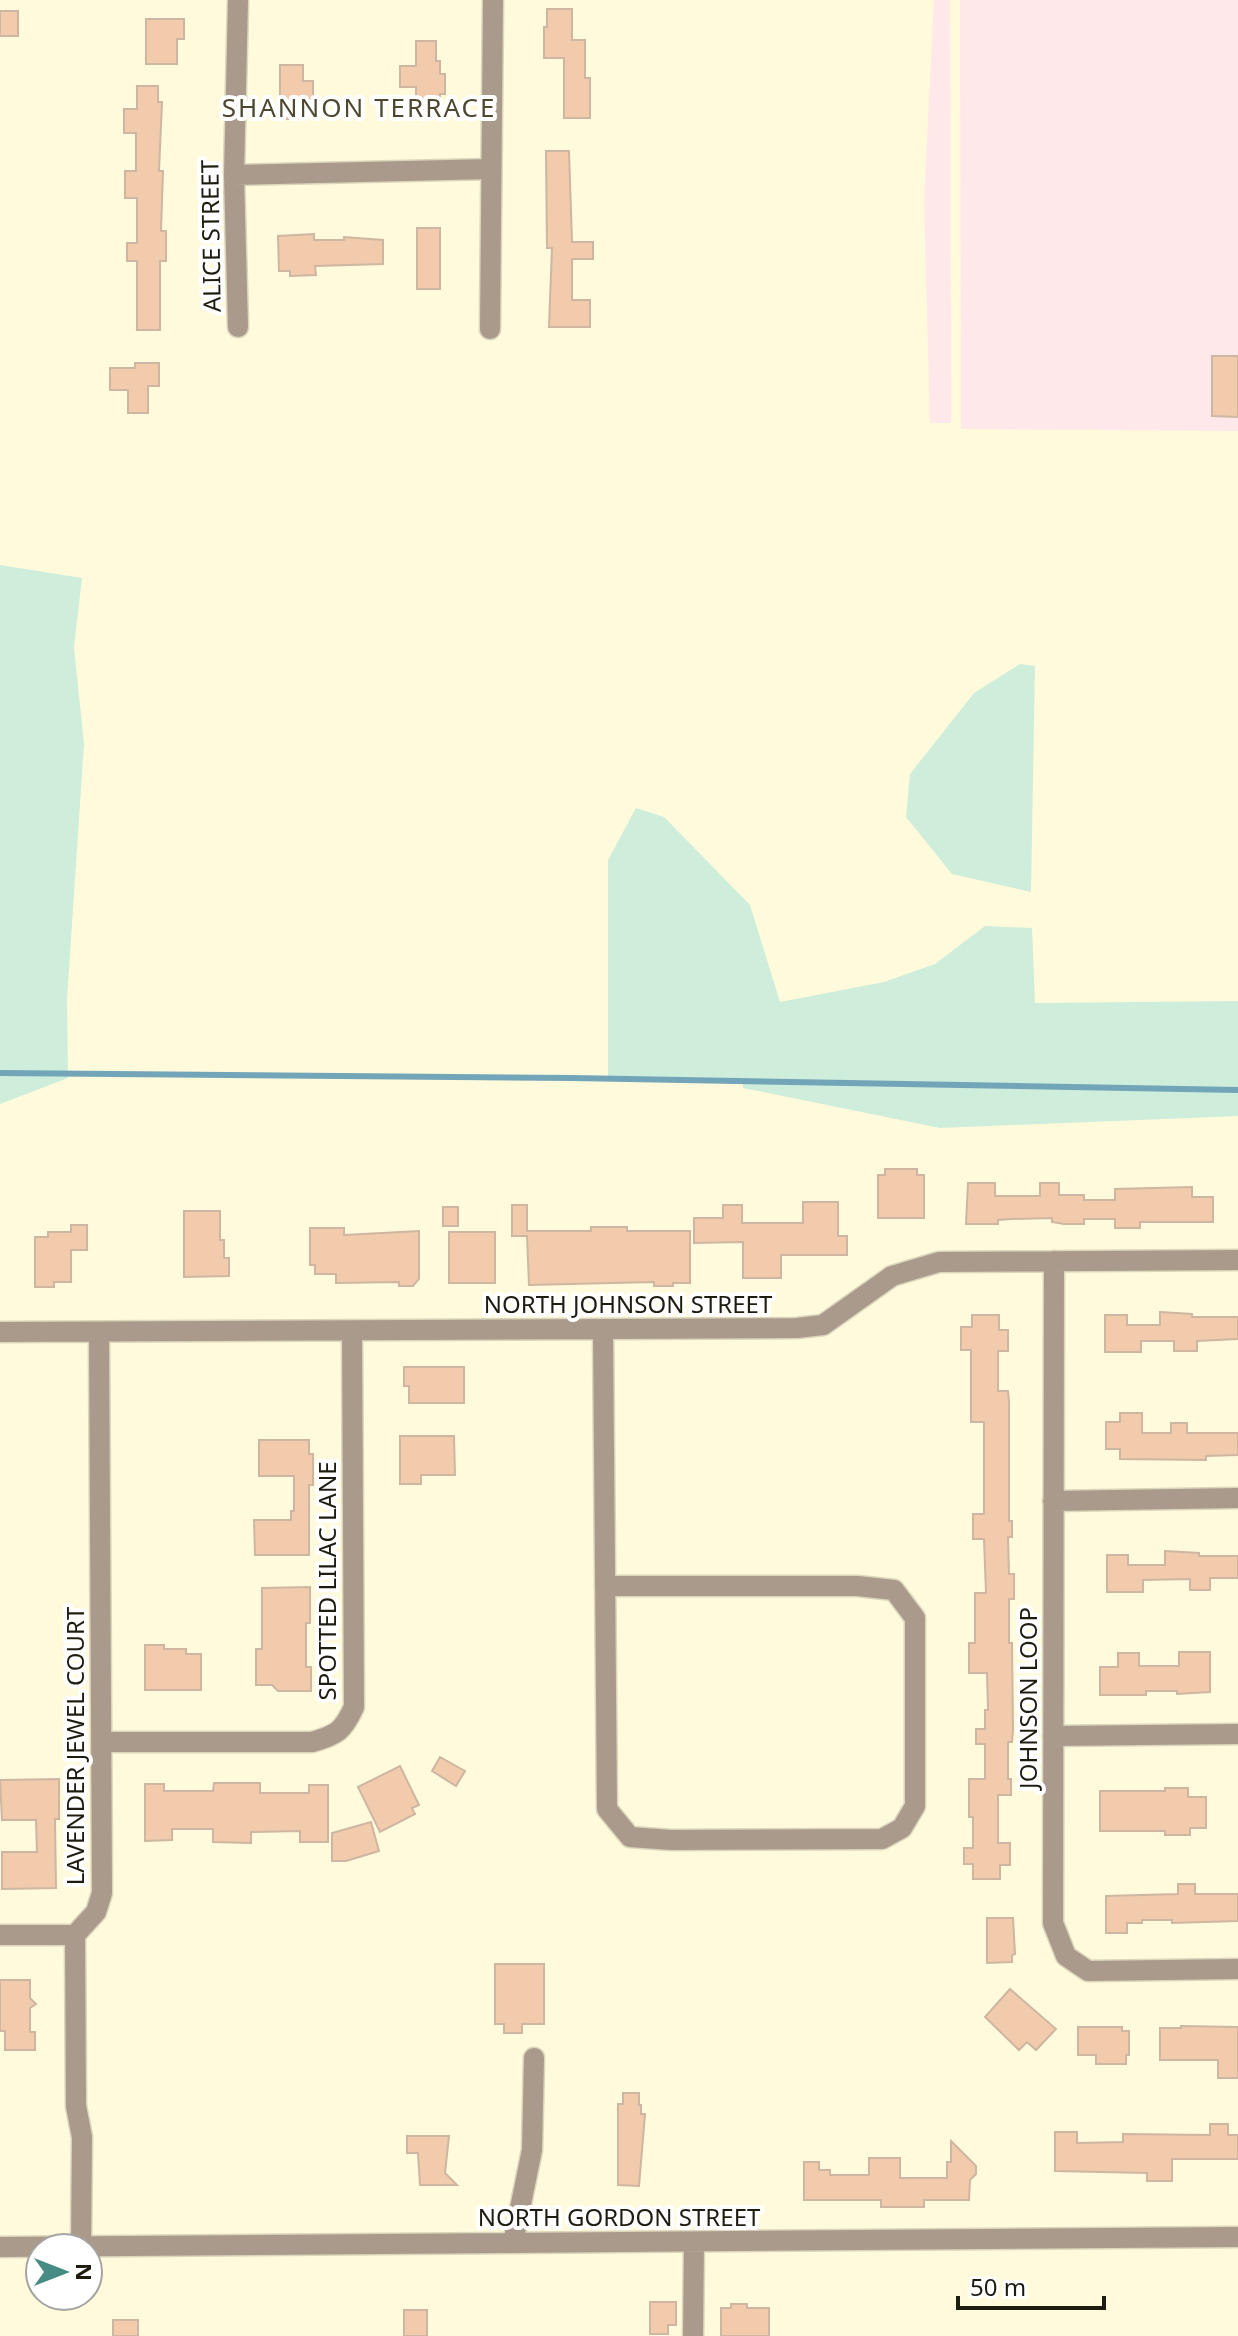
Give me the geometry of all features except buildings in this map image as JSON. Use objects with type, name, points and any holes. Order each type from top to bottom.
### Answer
[{"type":"street","name":"ALICE STREET","points":[[238,0],[234,175],[238,327]]},
{"type":"street","points":[[490,329],[493,0]]},
{"type":"street","points":[[234,175],[491,169]]},
{"type":"street","name":"NORTH JOHNSON STREET","points":[[0,1332],[797,1328],[823,1325],[892,1276],[939,1262],[1238,1260]]},
{"type":"street","name":"JOHNSON LOOP","points":[[1054,1261],[1053,1923],[1066,1956],[1088,1971],[1238,1969]]},
{"type":"street","points":[[603,1329],[605,1586],[607,1809],[630,1837],[671,1840],[882,1839],[902,1828],[915,1806],[915,1618],[894,1590],[857,1586],[605,1586]]},
{"type":"street","name":"SPOTTED LILAC LANE","points":[[101,1742],[312,1742],[335,1736],[346,1723],[354,1707],[352,1331]]},
{"type":"street","name":"LAVENDER JEWEL COURT","points":[[75,1935],[96,1912],[102,1893],[99,1333]]},
{"type":"street","points":[[1053,1501],[1238,1498]]},
{"type":"street","points":[[1053,1736],[1238,1734]]},
{"type":"street","points":[[0,1935],[75,1935],[76,2106],[82,2137],[81,2232]]},
{"type":"street","points":[[513,2243],[532,2150],[534,2058]]},
{"type":"street","name":"NORTH GORDON STREET","points":[[104,2246],[1238,2237]]},
{"type":"street","points":[[693,2336],[694,2242]]},
{"type":"street","name":"NORTH GORDON STREET","points":[[0,2247],[24,2247]]},
{"type":"shaded area","points":[[934,0],[950,0],[951,423],[930,423],[924,201]]},
{"type":"shaded area","points":[[960,0],[1238,0],[1238,431],[961,429]]},
{"type":"green space","points":[[0,565],[82,578],[74,647],[84,744],[67,999],[68,1078],[0,1104]]},
{"type":"green space","points":[[1020,664],[1035,666],[1031,892],[952,874],[906,817],[910,774],[974,693]]},
{"type":"green space","points":[[636,808],[664,817],[750,905],[780,1002],[884,982],[935,964],[985,926],[1032,928],[1035,1003],[1238,1001],[1238,1116],[940,1128],[743,1088],[742,1081],[608,1080],[608,860]]},
{"type":"waterway","points":[[0,1073],[572,1078],[1238,1090]]},
{"type":"district","name":"SHANNON TERRACE","points":[[359,107]]}]
